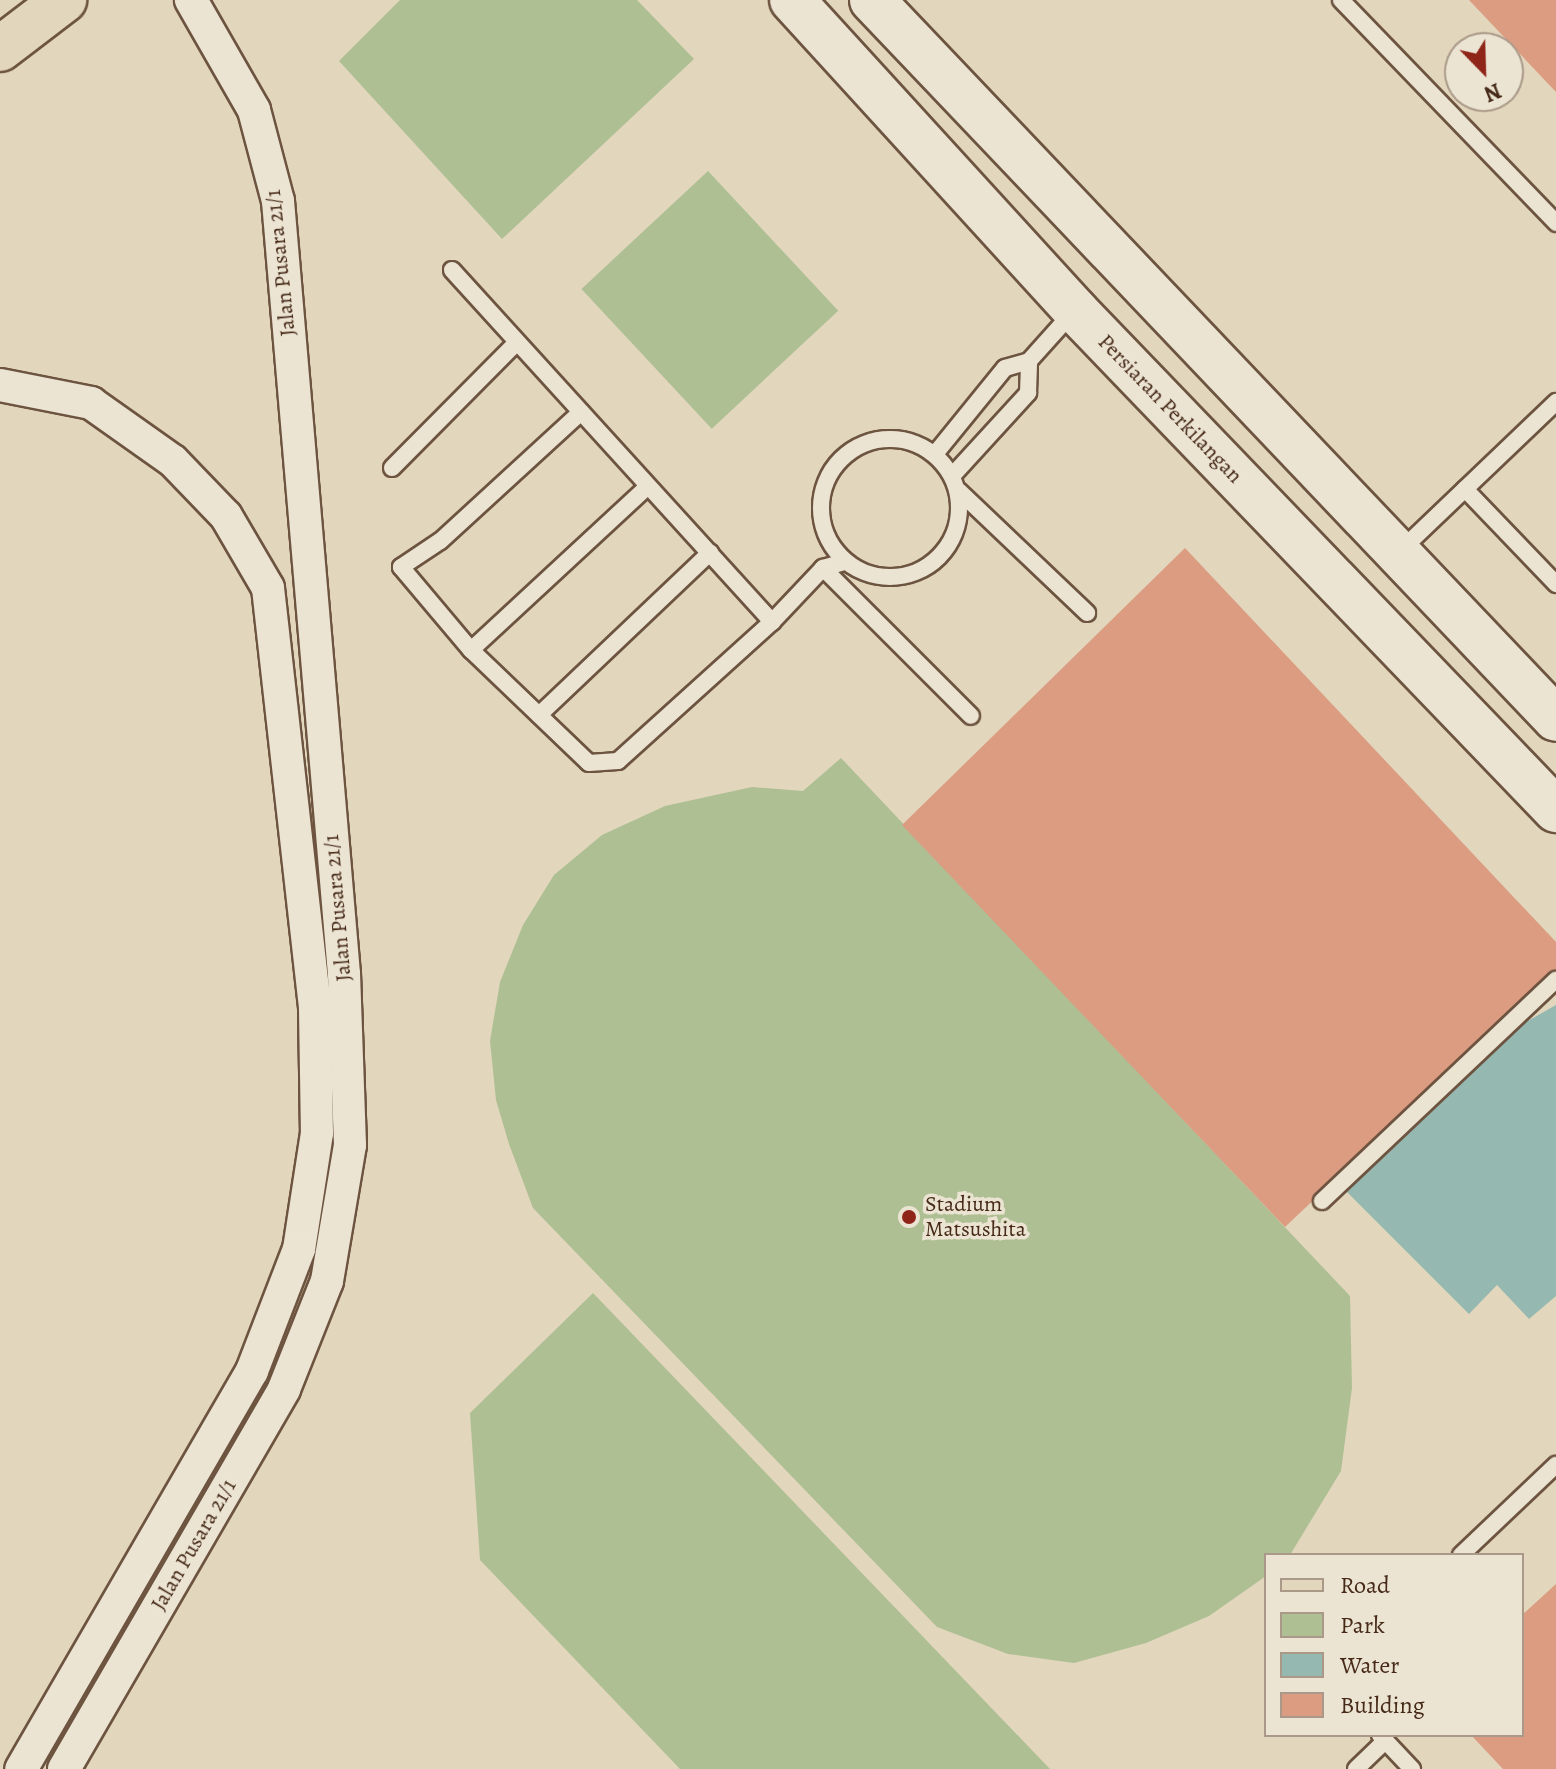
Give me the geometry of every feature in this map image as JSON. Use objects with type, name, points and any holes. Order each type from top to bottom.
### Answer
[{"type":"main road","name":"Persiaran Perkilangan","points":[[792,0],[1075,310],[1556,810]]},
{"type":"main road","points":[[872,0],[1556,719]]},
{"type":"main road","points":[[0,49],[57,6]]},
{"type":"main road","points":[[1075,310],[1122,264]]},
{"type":"street","name":"Jalan Pusara 21/1","points":[[64,1769],[284,1389],[327,1281],[350,1145],[344,974],[278,201],[254,110],[191,0]]},
{"type":"street","name":"Jalan Pusara 21/1","points":[[0,385],[91,403],[173,461],[226,516],[268,588],[315,1009],[317,1133],[299,1249],[252,1371],[21,1769]]},
{"type":"lane","points":[[1341,0],[1556,223]]},
{"type":"lane","points":[[452,270],[772,622]]},
{"type":"lane","points":[[935,454],[1005,368],[1029,361],[1075,310]]},
{"type":"lane","points":[[392,468],[517,342]]},
{"type":"lane","points":[[1029,361],[1028,393],[956,484],[956,535],[927,569],[885,579],[844,562],[821,525],[824,482],[853,448],[895,438],[935,454],[956,484],[1087,613]]},
{"type":"lane","points":[[1397,554],[1556,402]]},
{"type":"lane","points":[[581,412],[440,541],[401,567],[471,650],[589,763],[618,761],[772,622],[823,568],[844,562]]},
{"type":"lane","points":[[471,650],[648,486]]},
{"type":"lane","points":[[1465,489],[1556,584]]},
{"type":"lane","points":[[539,715],[710,553]]},
{"type":"lane","points":[[823,568],[971,716]]},
{"type":"lane","points":[[1322,1201],[1556,980]]},
{"type":"lane","points":[[1463,1553],[1556,1465]]},
{"type":"lane","points":[[1356,1769],[1382,1738],[1412,1769]]},
{"type":"green space","points":[[400,0],[637,0],[694,59],[502,239],[339,61]]},
{"type":"green space","points":[[708,171],[838,311],[712,429],[581,289]]},
{"type":"green space","name":"Stadium Matsushita","points":[[841,758],[1350,1296],[1352,1388],[1341,1471],[1291,1553],[1264,1553],[1264,1577],[1209,1616],[1146,1643],[1074,1663],[1008,1654],[937,1627],[533,1208],[496,1100],[490,1041],[500,982],[523,925],[554,875],[602,835],[665,806],[752,787],[803,791]]},
{"type":"green space","points":[[593,1293],[1050,1769],[680,1769],[480,1560],[470,1413]]},
{"type":"water","points":[[1556,1005],[1556,1296],[1529,1319],[1497,1285],[1469,1314],[1341,1186],[1517,1027]]},
{"type":"building","points":[[1469,0],[1556,0],[1556,92],[1524,58],[1524,32],[1499,32]]},
{"type":"building","points":[[1185,548],[1556,942],[1556,971],[1285,1227],[902,825]]},
{"type":"building","points":[[1556,1584],[1556,1769],[1503,1769],[1473,1737],[1524,1737],[1524,1613]]},
{"type":"place","name":"Stadium Matsushita","points":[[909,1217]]}]
